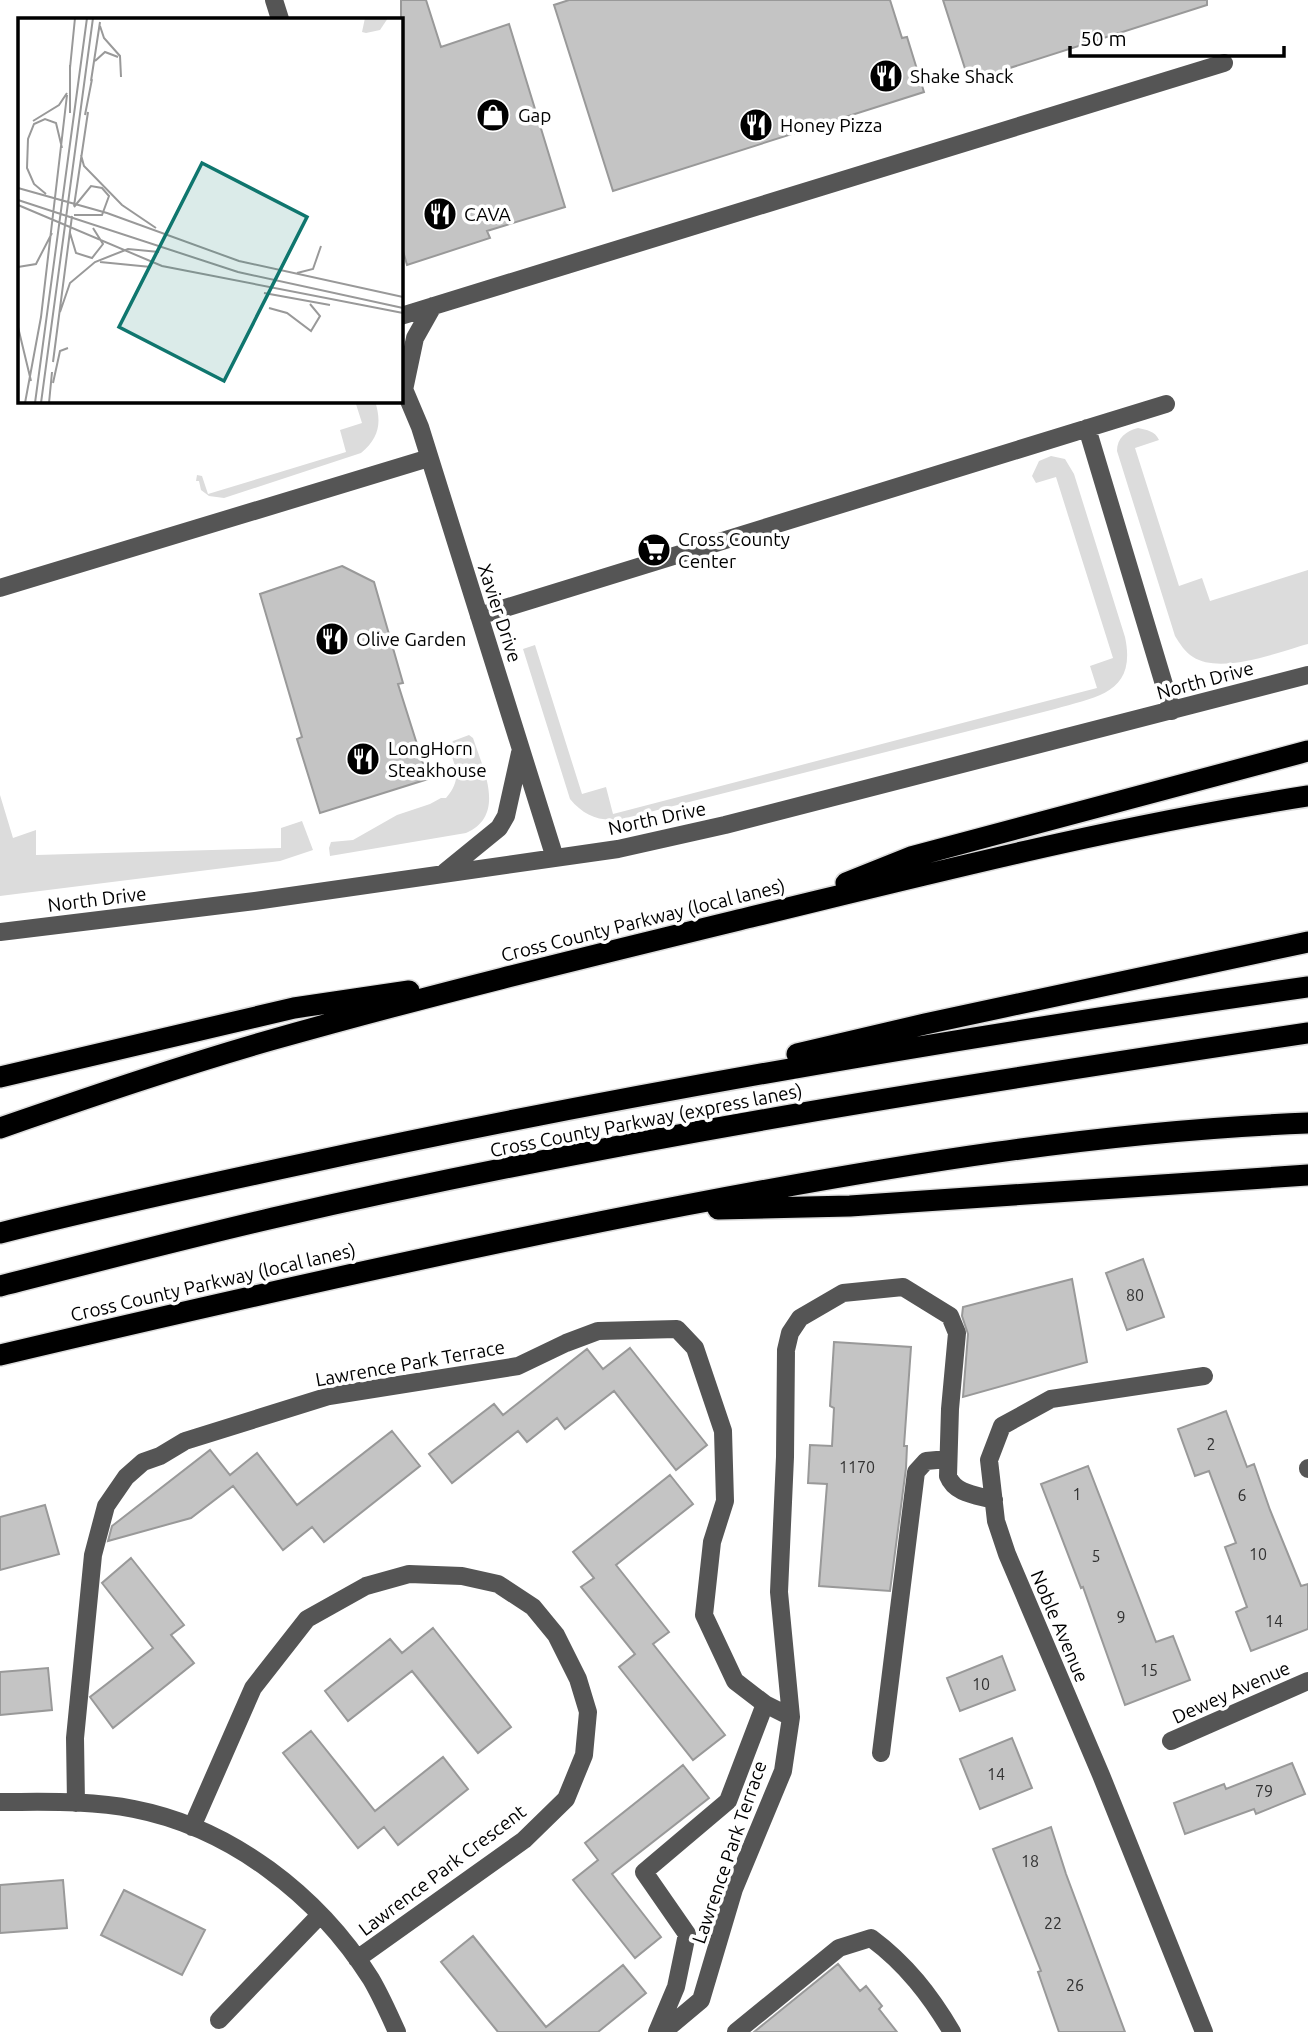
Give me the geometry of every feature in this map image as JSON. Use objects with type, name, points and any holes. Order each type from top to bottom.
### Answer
[{"type":"highway","points":[[775,911],[911,857],[1308,751]]},
{"type":"highway","name":"Cross County Parkway (local lanes)","points":[[0,1128],[174,1069],[511,975],[976,862],[1183,817],[1308,796]]},
{"type":"highway","points":[[568,1109],[925,1024],[1308,942]]},
{"type":"highway","points":[[0,1077],[295,1008],[511,975]]},
{"type":"highway","name":"Cross County Parkway (express lanes)","points":[[0,1233],[163,1194],[568,1109],[967,1039],[1308,987]]},
{"type":"highway","name":"Cross County Parkway (express lanes)","points":[[0,1286],[274,1218],[530,1164],[838,1107],[1308,1033]]},
{"type":"highway","name":"Cross County Parkway (local lanes)","points":[[0,1355],[453,1251],[762,1190],[967,1156],[1177,1132],[1308,1123]]},
{"type":"highway","points":[[660,1210],[850,1206],[1308,1175]]},
{"type":"street","points":[[274,0],[280,18]]},
{"type":"street","points":[[402,316],[1224,63]]},
{"type":"street","points":[[402,386],[415,338],[433,306]]},
{"type":"street","name":"Xavier Drive","points":[[402,386],[420,427],[555,858]]},
{"type":"street","points":[[478,616],[1166,404]]},
{"type":"street","points":[[1087,428],[1171,711]]},
{"type":"street","points":[[0,588],[429,458]]},
{"type":"street","name":"North Drive","points":[[0,932],[255,901],[618,849],[671,838],[1308,675]]},
{"type":"street","points":[[443,874],[499,828],[506,816],[521,750]]},
{"type":"street","points":[[791,1717],[779,1592],[786,1350],[789,1333],[800,1318],[843,1293],[903,1287],[950,1316],[957,1333],[950,1409],[948,1476],[951,1484],[959,1491],[994,1500]]},
{"type":"street","name":"Lawrence Park Terrace","points":[[76,1803],[75,1738],[93,1555],[106,1506],[126,1477],[143,1462],[160,1456],[185,1441],[329,1396],[518,1366],[598,1331],[677,1329],[695,1348],[723,1431],[725,1501],[712,1542],[704,1615],[736,1681],[765,1704],[791,1717],[783,1771],[734,1889],[701,2000],[660,2032]]},
{"type":"street","name":"Noble Avenue","points":[[1204,1376],[1051,1399],[1002,1426],[989,1460],[996,1521],[1007,1554],[1101,1774],[1204,2032]]},
{"type":"street","points":[[881,1753],[916,1472],[926,1461],[948,1459]]},
{"type":"street","name":"Lawrence Park Crescent","points":[[192,1827],[253,1688],[307,1619],[366,1586],[409,1574],[462,1576],[498,1584],[533,1607],[556,1635],[578,1679],[587,1712],[584,1755],[566,1799],[524,1840],[357,1959]]},
{"type":"street","name":"Dewey Avenue","points":[[1171,1741],[1308,1681]]},
{"type":"street","points":[[660,2032],[676,1987],[687,1934],[644,1872],[728,1801],[765,1704]]},
{"type":"street","points":[[0,1802],[76,1803],[133,1809],[164,1816],[243,1852],[272,1871],[320,1915],[371,1980],[397,2032]]},
{"type":"street","points":[[219,2020],[320,1915]]},
{"type":"street","points":[[736,2032],[839,1948],[872,1938],[894,1955],[914,1977],[952,2032]]},
{"type":"shaded area","points":[[355,402],[375,402],[377,430],[372,442],[361,453],[224,498],[209,496],[201,490],[199,481],[196,481],[197,475],[202,476],[208,494],[346,452],[340,430],[362,423]]},
{"type":"shaded area","points":[[1138,428],[1148,430],[1159,440],[1135,448],[1179,586],[1202,578],[1210,601],[1308,570],[1308,644],[1250,660],[1219,664],[1193,657],[1183,648],[1175,636],[1117,451],[1123,436]]},
{"type":"shaded area","points":[[1051,456],[1065,459],[1074,474],[1125,637],[1125,670],[1110,690],[1085,701],[1055,709],[626,818],[609,820],[595,817],[570,799],[523,649],[535,645],[582,794],[606,787],[613,814],[1097,688],[1090,666],[1113,658],[1056,477],[1036,483],[1032,476],[1039,461]]},
{"type":"shaded area","points":[[469,735],[473,738],[489,790],[486,815],[478,825],[466,833],[330,856],[331,842],[353,840],[397,815],[446,798],[456,779],[449,747],[453,741]]},
{"type":"shaded area","points":[[0,795],[13,838],[36,830],[36,855],[281,848],[281,828],[302,821],[313,850],[280,861],[0,896]]},
{"type":"building","points":[[401,0],[426,0],[441,47],[509,24],[565,207],[487,231],[490,238],[407,265],[402,248]]},
{"type":"building","points":[[569,0],[890,0],[902,38],[907,37],[924,92],[613,191],[554,5]]},
{"type":"building","points":[[943,0],[1207,0],[1207,5],[969,81]]},
{"type":"building","points":[[342,566],[374,582],[403,683],[398,684],[428,779],[320,813],[297,739],[302,737],[260,594]]},
{"type":"building","points":[[1143,1259],[1164,1317],[1127,1330],[1106,1273]]},
{"type":"building","points":[[1072,1279],[1087,1362],[963,1397],[968,1334],[962,1316],[963,1307]]},
{"type":"building","points":[[834,1342],[911,1347],[904,1446],[907,1446],[906,1468],[890,1591],[819,1586],[827,1484],[808,1483],[810,1445],[832,1446],[834,1408],[830,1406]]},
{"type":"building","points":[[630,1348],[707,1445],[676,1470],[614,1391],[565,1429],[557,1418],[527,1442],[518,1431],[452,1483],[429,1454],[494,1404],[503,1415],[587,1349],[603,1369]]},
{"type":"building","points":[[1226,1411],[1247,1467],[1254,1464],[1301,1586],[1308,1584],[1308,1629],[1251,1651],[1236,1612],[1247,1607],[1225,1547],[1236,1543],[1209,1471],[1195,1476],[1178,1429]]},
{"type":"building","points":[[392,1431],[420,1466],[324,1542],[312,1527],[283,1550],[233,1486],[191,1518],[108,1541],[112,1526],[210,1450],[230,1475],[257,1453],[297,1505]]},
{"type":"building","points":[[1088,1466],[1156,1642],[1173,1636],[1190,1680],[1125,1705],[1083,1587],[1081,1588],[1041,1484]]},
{"type":"building","points":[[670,1475],[693,1504],[616,1565],[669,1632],[653,1644],[725,1735],[693,1760],[619,1667],[635,1654],[581,1587],[594,1578],[573,1552]]},
{"type":"building","points":[[45,1505],[59,1554],[0,1570],[0,1517]]},
{"type":"building","points":[[131,1558],[184,1625],[171,1635],[194,1663],[113,1728],[90,1697],[153,1648],[102,1583]]},
{"type":"building","points":[[433,1628],[511,1727],[478,1753],[412,1671],[348,1721],[325,1691],[390,1639],[402,1653]]},
{"type":"building","points":[[1002,1656],[1015,1690],[960,1711],[947,1678]]},
{"type":"building","points":[[48,1668],[52,1710],[0,1715],[0,1672]]},
{"type":"building","points":[[311,1731],[375,1811],[443,1757],[468,1789],[398,1845],[384,1827],[358,1848],[283,1753]]},
{"type":"building","points":[[1012,1738],[1032,1788],[980,1809],[960,1759]]},
{"type":"building","points":[[1292,1763],[1305,1794],[1256,1814],[1254,1809],[1185,1834],[1174,1803],[1224,1784],[1226,1789]]},
{"type":"building","points":[[683,1765],[709,1798],[612,1874],[661,1937],[635,1958],[573,1880],[598,1860],[585,1843]]},
{"type":"building","points":[[1051,1827],[1125,2032],[1059,2032],[1038,1972],[1041,1971],[993,1849]]},
{"type":"building","points":[[63,1880],[67,1928],[0,1933],[0,1885]]},
{"type":"building","points":[[124,1890],[205,1930],[182,1975],[101,1935]]},
{"type":"building","points":[[473,1936],[546,2027],[623,1965],[646,1993],[598,2032],[498,2032],[441,1962]]},
{"type":"building","points":[[838,1964],[860,1991],[866,1986],[897,2032],[754,2032]]},
{"type":"place","name":"Shake Shack","points":[[886,76]]},
{"type":"place","name":"Gap","points":[[493,115]]},
{"type":"place","name":"Honey Pizza","points":[[756,125]]},
{"type":"place","name":"CAVA","points":[[440,214]]},
{"type":"place","name":"Cross County Center","points":[[654,550]]},
{"type":"place","name":"Olive Garden","points":[[332,639]]},
{"type":"place","name":"LongHorn Steakhouse","points":[[363,759]]}]
